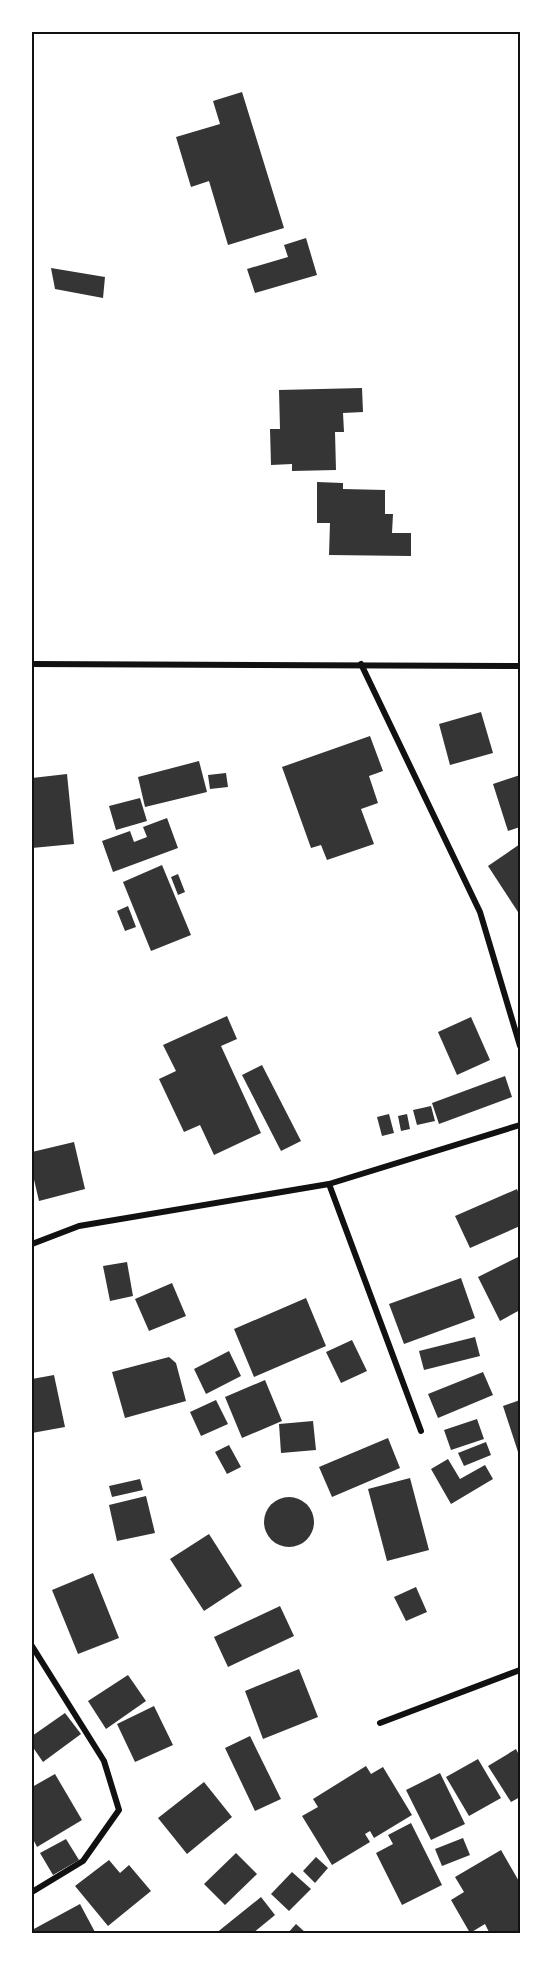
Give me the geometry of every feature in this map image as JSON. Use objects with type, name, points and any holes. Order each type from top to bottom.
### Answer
[{"type":"street","points":[[32,664],[520,666]]},
{"type":"street","points":[[361,664],[480,912],[520,1046]]},
{"type":"street","points":[[32,1244],[80,1226],[329,1184],[520,1125]]},
{"type":"street","points":[[329,1184],[421,1431]]},
{"type":"street","points":[[32,1646],[104,1761],[119,1810],[83,1861],[32,1892]]},
{"type":"street","points":[[380,1723],[520,1670]]},
{"type":"building","points":[[242,92],[284,228],[228,245],[209,181],[191,187],[176,137],[220,124],[213,101]]},
{"type":"building","points":[[306,238],[317,275],[255,293],[247,269],[288,257],[284,245]]},
{"type":"building","points":[[51,268],[105,277],[103,298],[55,289]]},
{"type":"building","points":[[362,388],[363,412],[343,413],[344,432],[335,432],[336,470],[292,471],[292,464],[271,465],[270,429],[280,429],[279,390]]},
{"type":"building","points":[[317,482],[343,483],[343,489],[385,490],[385,514],[393,514],[392,533],[411,533],[411,556],[329,555],[330,523],[317,523]]},
{"type":"building","points":[[481,712],[493,753],[450,765],[439,724]]},
{"type":"building","points":[[370,736],[383,771],[369,776],[378,803],[361,809],[374,844],[327,860],[321,845],[311,848],[282,767]]},
{"type":"building","points":[[199,761],[207,792],[145,807],[138,777]]},
{"type":"building","points":[[226,773],[228,787],[210,789],[208,775]]},
{"type":"building","points":[[67,774],[74,844],[32,848],[32,778]]},
{"type":"building","points":[[520,775],[520,827],[508,831],[493,784]]},
{"type":"building","points":[[140,798],[147,821],[116,830],[109,806]]},
{"type":"building","points":[[167,818],[178,848],[113,872],[102,841],[130,831],[134,842],[147,837],[143,827]]},
{"type":"building","points":[[520,844],[520,915],[488,866]]},
{"type":"building","points":[[162,865],[191,935],[151,951],[123,882]]},
{"type":"building","points":[[178,874],[185,892],[178,895],[171,877]]},
{"type":"building","points":[[128,906],[136,927],[125,931],[117,911]]},
{"type":"building","points":[[227,1016],[237,1039],[221,1046],[261,1133],[214,1155],[200,1125],[184,1132],[159,1079],[176,1071],[163,1045]]},
{"type":"building","points":[[471,1017],[490,1060],[457,1075],[438,1032]]},
{"type":"building","points":[[262,1065],[301,1141],[281,1151],[242,1075]]},
{"type":"building","points":[[505,1076],[512,1097],[439,1124],[432,1103]]},
{"type":"building","points":[[431,1106],[435,1121],[417,1125],[413,1110]]},
{"type":"building","points":[[389,1114],[394,1133],[382,1136],[377,1117]]},
{"type":"building","points":[[407,1114],[410,1129],[401,1131],[398,1116]]},
{"type":"building","points":[[74,1142],[85,1189],[39,1201],[32,1171],[32,1152]]},
{"type":"building","points":[[517,1189],[520,1197],[520,1226],[470,1248],[455,1216]]},
{"type":"building","points":[[520,1256],[520,1310],[500,1321],[478,1277]]},
{"type":"building","points":[[127,1262],[133,1296],[110,1301],[103,1266]]},
{"type":"building","points":[[461,1278],[475,1318],[404,1344],[389,1304]]},
{"type":"building","points":[[172,1283],[186,1316],[149,1331],[135,1299]]},
{"type":"building","points":[[306,1298],[326,1346],[254,1377],[234,1329]]},
{"type":"building","points":[[475,1337],[480,1356],[424,1370],[419,1351]]},
{"type":"building","points":[[352,1340],[367,1371],[341,1383],[326,1352]]},
{"type":"building","points":[[229,1351],[241,1376],[206,1394],[194,1369]]},
{"type":"building","points":[[169,1357],[176,1363],[186,1401],[125,1418],[112,1372]]},
{"type":"building","points":[[483,1372],[493,1395],[438,1418],[428,1394]]},
{"type":"building","points":[[54,1375],[65,1427],[32,1433],[32,1379]]},
{"type":"building","points":[[265,1380],[282,1421],[242,1438],[225,1397]]},
{"type":"building","points":[[216,1400],[228,1424],[201,1436],[190,1412]]},
{"type":"building","points":[[520,1400],[520,1458],[503,1406]]},
{"type":"building","points":[[477,1419],[484,1439],[451,1450],[444,1430]]},
{"type":"building","points":[[313,1421],[316,1450],[281,1453],[279,1424]]},
{"type":"building","points":[[388,1438],[400,1468],[332,1497],[319,1467]]},
{"type":"building","points":[[486,1442],[491,1455],[464,1466],[458,1453]]},
{"type":"building","points":[[229,1445],[241,1467],[227,1474],[215,1452]]},
{"type":"building","points":[[448,1459],[460,1479],[485,1465],[493,1479],[451,1504],[431,1469]]},
{"type":"building","points":[[410,1478],[429,1550],[387,1561],[368,1489]]},
{"type":"building","points":[[140,1479],[143,1490],[112,1497],[109,1486]]},
{"type":"building","points":[[146,1496],[155,1533],[117,1541],[109,1505]]},
{"type":"building","points":[[284,1497],[294,1497],[307,1504],[314,1517],[314,1527],[307,1540],[294,1547],[284,1547],[275,1543],[268,1536],[264,1527],[264,1517],[268,1508],[275,1501]]},
{"type":"building","points":[[209,1534],[242,1586],[204,1611],[170,1559]]},
{"type":"building","points":[[93,1573],[119,1638],[78,1654],[52,1590]]},
{"type":"building","points":[[416,1587],[427,1612],[406,1621],[394,1597]]},
{"type":"building","points":[[280,1606],[294,1636],[228,1667],[214,1637]]},
{"type":"building","points":[[299,1669],[318,1717],[263,1739],[245,1691]]},
{"type":"building","points":[[128,1675],[146,1701],[106,1729],[88,1701]]},
{"type":"building","points":[[154,1706],[173,1745],[135,1762],[117,1724]]},
{"type":"building","points":[[65,1713],[81,1734],[43,1762],[32,1746],[32,1736]]},
{"type":"building","points":[[250,1736],[281,1799],[255,1811],[225,1748]]},
{"type":"building","points":[[516,1749],[520,1757],[520,1797],[511,1802],[488,1766]]},
{"type":"building","points":[[478,1759],[501,1798],[469,1816],[446,1777]]},
{"type":"building","points":[[366,1766],[371,1774],[383,1767],[412,1815],[374,1838],[370,1831],[365,1834],[370,1842],[332,1865],[302,1816],[318,1807],[313,1799]]},
{"type":"building","points":[[440,1773],[465,1824],[431,1840],[406,1790]]},
{"type":"building","points":[[55,1774],[82,1820],[37,1847],[32,1837],[32,1787]]},
{"type":"building","points":[[204,1782],[232,1817],[187,1854],[158,1818]]},
{"type":"building","points":[[411,1823],[442,1885],[402,1905],[376,1853],[393,1844],[388,1835]]},
{"type":"building","points":[[463,1838],[470,1855],[442,1866],[435,1849]]},
{"type":"building","points":[[66,1839],[79,1860],[53,1875],[40,1853]]},
{"type":"building","points":[[501,1850],[520,1883],[520,1930],[515,1934],[490,1934],[485,1924],[470,1933],[451,1900],[464,1892],[455,1877]]},
{"type":"building","points":[[236,1853],[257,1874],[225,1905],[204,1884]]},
{"type":"building","points":[[316,1857],[328,1868],[315,1883],[303,1871]]},
{"type":"building","points":[[109,1860],[120,1873],[129,1865],[151,1891],[108,1926],[75,1886]]},
{"type":"building","points":[[292,1872],[311,1889],[289,1911],[271,1894]]},
{"type":"building","points":[[261,1897],[275,1915],[252,1934],[215,1934]]},
{"type":"building","points":[[80,1904],[96,1934],[32,1934],[32,1930]]},
{"type":"building","points":[[296,1924],[307,1934],[287,1934]]}]
